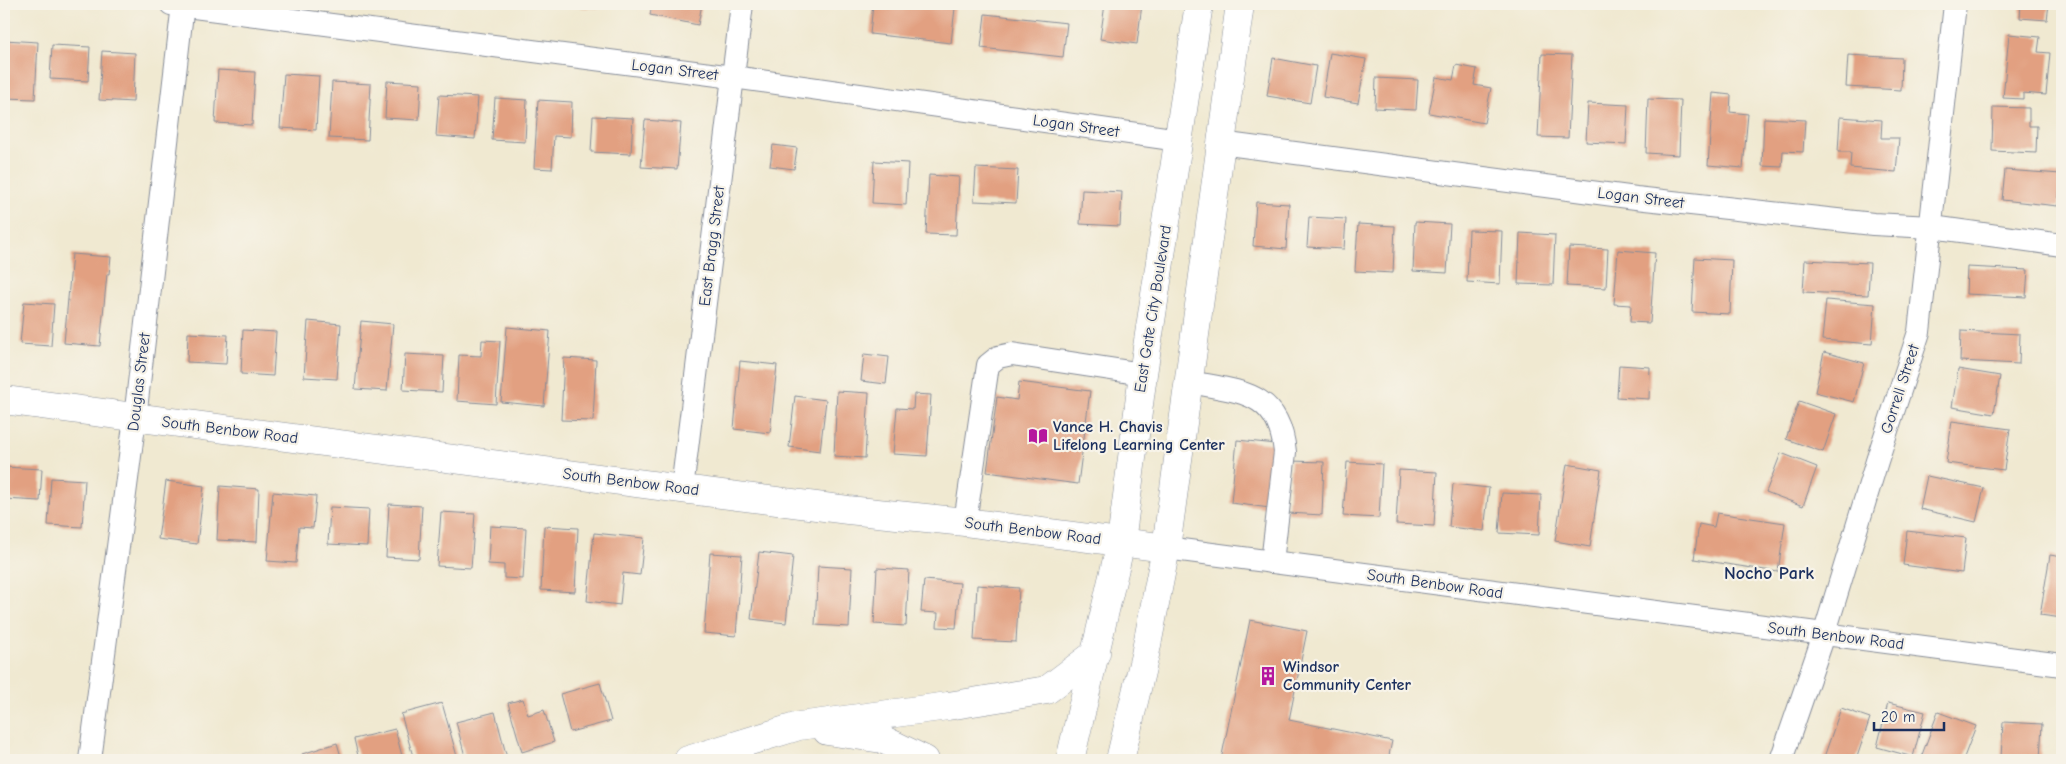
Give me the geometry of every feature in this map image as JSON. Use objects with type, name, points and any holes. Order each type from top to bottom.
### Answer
[{"type":"main road","name":"East Gate City Boulevard","points":[[1070,760],[1121,542],[1143,374],[1199,4]]},
{"type":"main road","points":[[1120,760],[1166,548],[1240,4]]},
{"type":"main road","name":"South Benbow Road","points":[[4,400],[682,489],[1166,548]]},
{"type":"main road","points":[[688,760],[798,726],[948,706],[1047,690],[1096,653]]},
{"type":"main road","points":[[798,726],[882,740],[925,760]]},
{"type":"street","name":"Logan Street","points":[[179,4],[734,77],[1179,140]]},
{"type":"street","name":"Douglas Street","points":[[90,760],[135,418],[179,4]]},
{"type":"street","name":"East Bragg Street","points":[[682,489],[742,4]]},
{"type":"street","name":"Gorrell Street","points":[[1781,760],[1824,635],[1874,470],[1919,332],[1955,4]]},
{"type":"street","name":"Logan Street","points":[[1220,143],[1636,198],[1864,223],[1932,227],[2062,245]]},
{"type":"street","points":[[965,522],[988,365],[998,357],[1012,354],[1143,374]]},
{"type":"street","points":[[1190,382],[1242,392],[1262,401],[1275,416],[1284,435],[1285,452],[1272,562]]},
{"type":"street","name":"South Benbow Road","points":[[1166,548],[2062,665]]},
{"type":"building","points":[[553,4],[599,4],[598,8],[553,6]]},
{"type":"building","points":[[652,4],[702,4],[698,25],[650,15]]},
{"type":"building","points":[[873,4],[917,4],[955,8],[951,43],[870,34]]},
{"type":"building","points":[[1105,4],[1142,4],[1137,44],[1100,39]]},
{"type":"building","points":[[2021,4],[2049,4],[2047,20],[2020,18]]},
{"type":"building","points":[[985,14],[1067,23],[1063,57],[981,48]]},
{"type":"building","points":[[2009,34],[2040,37],[2038,52],[2050,53],[2046,95],[2023,93],[2023,99],[2003,98]]},
{"type":"building","points":[[4,40],[38,42],[35,99],[4,98]]},
{"type":"building","points":[[52,45],[90,47],[88,81],[50,79]]},
{"type":"building","points":[[102,51],[135,53],[133,102],[99,100]]},
{"type":"building","points":[[1330,53],[1366,59],[1358,103],[1323,97]]},
{"type":"building","points":[[1542,54],[1572,55],[1568,138],[1538,137]]},
{"type":"building","points":[[1848,55],[1902,58],[1901,90],[1846,87]]},
{"type":"building","points":[[1273,58],[1316,66],[1310,103],[1267,96]]},
{"type":"building","points":[[1456,65],[1477,69],[1474,85],[1491,88],[1484,123],[1429,113],[1436,77],[1453,80]]},
{"type":"building","points":[[218,70],[255,72],[252,125],[215,123]]},
{"type":"building","points":[[284,74],[319,76],[316,130],[280,128]]},
{"type":"building","points":[[1376,78],[1418,80],[1416,110],[1375,108]]},
{"type":"building","points":[[387,81],[421,83],[419,120],[385,118]]},
{"type":"building","points":[[332,82],[371,84],[368,140],[329,138]]},
{"type":"building","points":[[1713,93],[1731,95],[1730,112],[1748,114],[1743,168],[1708,165]]},
{"type":"building","points":[[439,95],[478,97],[475,139],[436,136]]},
{"type":"building","points":[[495,98],[527,100],[525,142],[492,140]]},
{"type":"building","points":[[1648,99],[1681,100],[1679,155],[1646,153]]},
{"type":"building","points":[[538,100],[572,102],[571,137],[554,136],[552,169],[534,168]]},
{"type":"building","points":[[1588,103],[1628,105],[1626,144],[1586,142]]},
{"type":"building","points":[[1993,107],[2029,108],[2029,126],[2037,126],[2036,153],[1992,151]]},
{"type":"building","points":[[593,116],[633,118],[631,154],[591,152]]},
{"type":"building","points":[[1840,117],[1882,120],[1881,138],[1899,138],[1896,172],[1850,168],[1851,152],[1838,152]]},
{"type":"building","points":[[1764,118],[1805,120],[1803,152],[1783,151],[1782,167],[1762,166]]},
{"type":"building","points":[[645,120],[681,123],[677,169],[641,167]]},
{"type":"building","points":[[773,145],[797,148],[794,169],[770,166]]},
{"type":"building","points":[[874,161],[908,163],[906,205],[872,203]]},
{"type":"building","points":[[976,168],[1018,170],[1016,203],[974,201]]},
{"type":"building","points":[[2005,170],[2061,174],[2058,206],[2002,200]]},
{"type":"building","points":[[929,175],[959,177],[956,235],[926,234]]},
{"type":"building","points":[[1082,190],[1122,192],[1120,226],[1080,224]]},
{"type":"building","points":[[1256,202],[1289,204],[1286,249],[1253,246]]},
{"type":"building","points":[[1309,217],[1346,219],[1344,249],[1307,247]]},
{"type":"building","points":[[1415,222],[1450,224],[1447,273],[1413,271]]},
{"type":"building","points":[[1358,224],[1395,226],[1393,273],[1355,271]]},
{"type":"building","points":[[1469,230],[1502,231],[1500,284],[1467,282]]},
{"type":"building","points":[[1520,233],[1555,235],[1553,285],[1518,284]]},
{"type":"building","points":[[1569,247],[1608,249],[1606,288],[1567,286]]},
{"type":"building","points":[[1618,250],[1655,253],[1650,323],[1630,322],[1631,305],[1614,304]]},
{"type":"building","points":[[72,254],[111,257],[109,274],[107,274],[100,346],[64,343]]},
{"type":"building","points":[[1695,258],[1732,260],[1730,314],[1692,312]]},
{"type":"building","points":[[1805,260],[1870,263],[1868,295],[1803,292]]},
{"type":"building","points":[[1967,267],[2028,270],[2026,297],[1966,294]]},
{"type":"building","points":[[1826,300],[1875,304],[1872,344],[1822,340]]},
{"type":"building","points":[[24,302],[54,304],[51,346],[20,344]]},
{"type":"building","points":[[308,321],[341,324],[337,379],[304,377]]},
{"type":"building","points":[[361,321],[393,324],[387,391],[355,389]]},
{"type":"building","points":[[507,327],[550,331],[544,406],[501,402]]},
{"type":"building","points":[[243,330],[276,332],[273,376],[241,374]]},
{"type":"building","points":[[1961,331],[2020,334],[2019,364],[1960,361]]},
{"type":"building","points":[[188,333],[228,335],[226,364],[187,362]]},
{"type":"building","points":[[482,340],[500,341],[496,404],[457,401],[459,355],[481,356]]},
{"type":"building","points":[[1824,352],[1864,363],[1854,402],[1815,392]]},
{"type":"building","points":[[405,354],[444,356],[442,392],[403,390]]},
{"type":"building","points":[[864,354],[889,357],[886,384],[861,381]]},
{"type":"building","points":[[564,358],[596,360],[593,421],[561,420]]},
{"type":"building","points":[[740,361],[777,365],[770,433],[734,429]]},
{"type":"building","points":[[1619,365],[1650,367],[1649,399],[1617,397]]},
{"type":"building","points":[[1958,369],[2000,376],[1994,414],[1952,407]]},
{"type":"building","name":"Vance H. Chavis Lifelong Learning Center","points":[[1019,382],[1090,391],[1078,484],[987,472],[997,397],[1017,400]]},
{"type":"building","points":[[837,391],[869,393],[865,458],[834,456]]},
{"type":"building","points":[[914,394],[931,395],[927,456],[893,454],[897,408],[913,409]]},
{"type":"building","points":[[795,396],[826,400],[820,451],[789,447]]},
{"type":"building","points":[[1799,401],[1836,414],[1823,452],[1786,439]]},
{"type":"building","points":[[1952,421],[2010,429],[2004,470],[1946,463]]},
{"type":"building","points":[[1237,440],[1277,444],[1270,508],[1231,503]]},
{"type":"building","points":[[1781,453],[1817,467],[1803,506],[1766,492]]},
{"type":"building","points":[[1291,461],[1324,462],[1322,515],[1288,513]]},
{"type":"building","points":[[1347,462],[1382,464],[1379,518],[1343,516]]},
{"type":"building","points":[[1567,464],[1601,470],[1590,547],[1555,541]]},
{"type":"building","points":[[4,467],[42,469],[40,501],[4,499]]},
{"type":"building","points":[[1399,470],[1437,472],[1434,526],[1396,524]]},
{"type":"building","points":[[1927,476],[1984,488],[1976,522],[1920,509]]},
{"type":"building","points":[[51,478],[85,480],[82,527],[48,525]]},
{"type":"building","points":[[166,481],[204,486],[197,544],[158,539]]},
{"type":"building","points":[[1453,484],[1489,488],[1484,531],[1449,527]]},
{"type":"building","points":[[220,486],[259,489],[257,542],[217,540]]},
{"type":"building","points":[[273,492],[316,496],[313,528],[299,527],[296,563],[267,561]]},
{"type":"building","points":[[1502,493],[1541,495],[1539,535],[1499,533]]},
{"type":"building","points":[[389,504],[422,506],[419,559],[386,557]]},
{"type":"building","points":[[330,507],[369,509],[367,546],[328,544]]},
{"type":"building","points":[[441,512],[475,514],[471,568],[437,566]]},
{"type":"building","points":[[1717,513],[1785,523],[1778,572],[1694,559],[1699,524],[1714,527]]},
{"type":"building","points":[[490,526],[526,528],[523,579],[504,578],[504,565],[488,564]]},
{"type":"building","points":[[544,526],[578,528],[575,592],[541,590]]},
{"type":"building","points":[[1907,531],[1966,538],[1962,573],[1903,565]]},
{"type":"building","points":[[594,533],[644,538],[640,575],[623,573],[620,605],[587,601]]},
{"type":"building","points":[[759,552],[793,556],[786,623],[751,619]]},
{"type":"building","points":[[710,553],[742,555],[736,636],[704,633]]},
{"type":"building","points":[[2050,555],[2062,557],[2062,618],[2040,615]]},
{"type":"building","points":[[818,566],[852,568],[849,627],[815,625]]},
{"type":"building","points":[[877,568],[909,570],[906,626],[874,624]]},
{"type":"building","points":[[924,580],[960,583],[956,628],[937,627],[938,613],[921,612]]},
{"type":"building","points":[[977,585],[1019,588],[1016,642],[974,640]]},
{"type":"building","name":"Windsor Community Center","points":[[1250,620],[1307,631],[1289,720],[1392,741],[1388,760],[1221,760]]},
{"type":"building","points":[[600,683],[611,721],[570,732],[560,694]]},
{"type":"building","points":[[523,699],[528,715],[544,710],[554,742],[522,752],[508,703]]},
{"type":"building","points":[[442,703],[458,760],[414,760],[401,714]]},
{"type":"building","points":[[1888,703],[1925,712],[1913,757],[1877,747]]},
{"type":"building","points":[[1841,708],[1870,718],[1856,760],[1823,760]]},
{"type":"building","points":[[495,712],[507,758],[498,760],[466,760],[456,722]]},
{"type":"building","points":[[1938,712],[1976,726],[1963,760],[1920,760]]},
{"type":"building","points":[[2003,722],[2042,724],[2040,760],[2001,758]]},
{"type":"building","points":[[395,729],[403,760],[359,760],[354,739]]},
{"type":"building","points":[[337,743],[342,760],[304,760],[302,754]]},
{"type":"place","name":"Vance H. Chavis Lifelong Learning Center","points":[[1038,436]]},
{"type":"place","name":"Windsor Community Center","points":[[1268,676]]},
{"type":"district","name":"Nocho Park","points":[[1769,573]]}]
